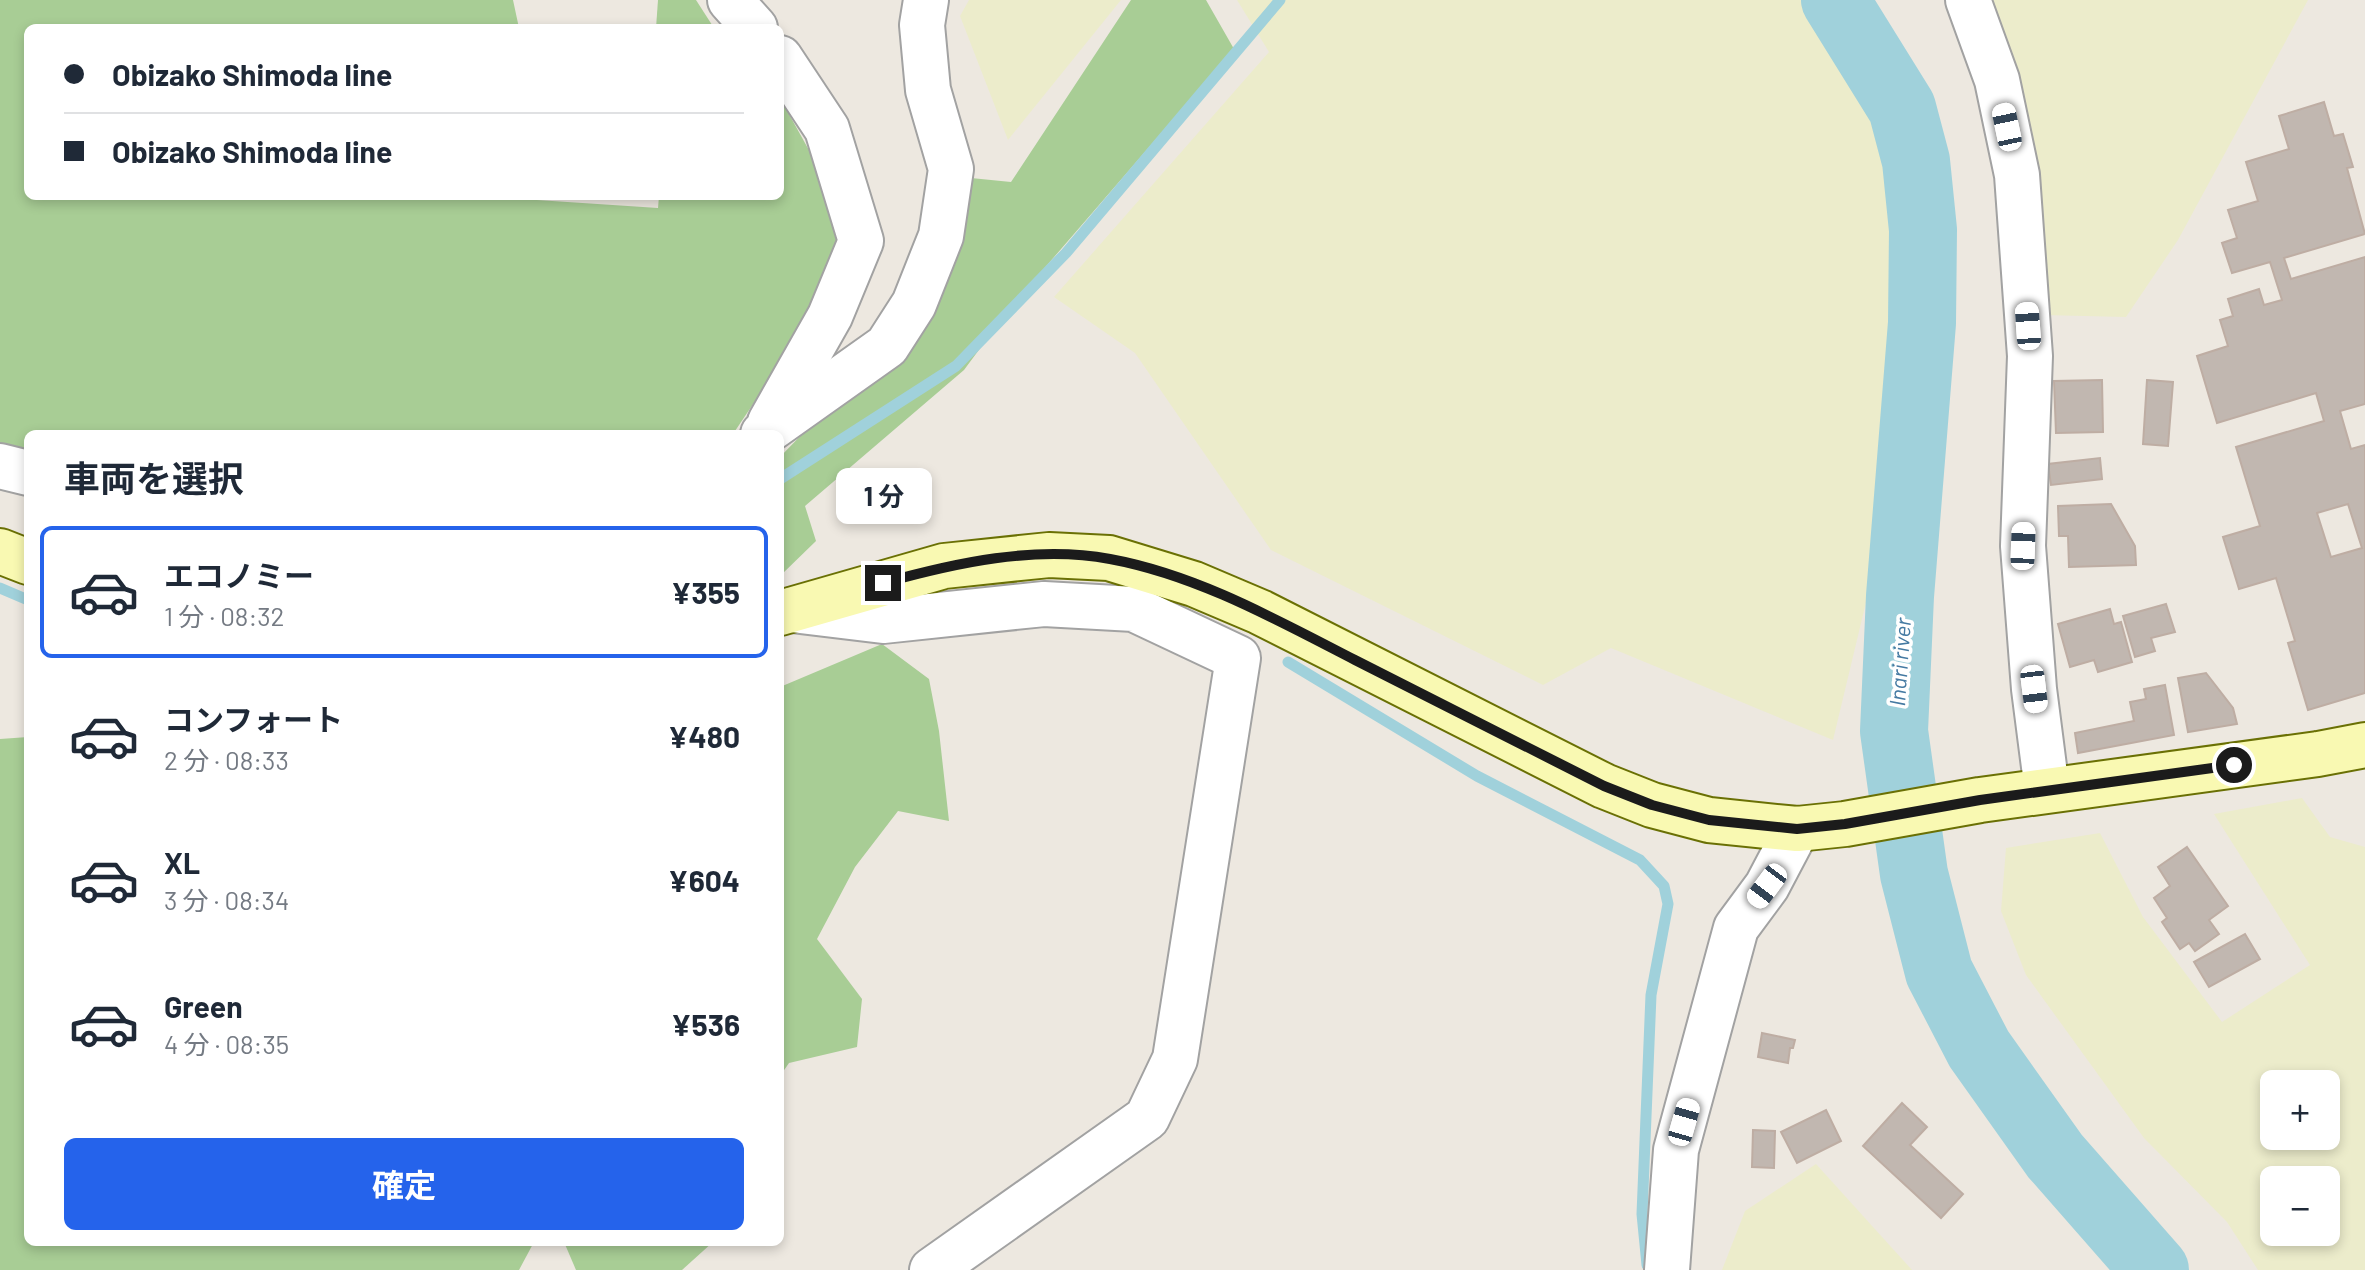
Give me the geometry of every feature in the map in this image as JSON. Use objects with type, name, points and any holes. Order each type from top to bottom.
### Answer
[{"type":"main road","points":[[0,551],[24,560]]},
{"type":"main road","points":[[786,611],[944,566],[1049,555],[1109,558],[1156,571],[1260,612],[1604,786],[1652,805],[1709,820],[1797,829],[2365,745]]},
{"type":"street","points":[[730,0],[751,24]]},
{"type":"street","points":[[769,430],[887,346],[914,304],[941,236],[951,169],[928,90],[922,25],[926,0]]},
{"type":"street","points":[[1968,0],[1997,80],[2017,175],[2030,356],[2023,546],[2034,689],[2047,790]]},
{"type":"street","points":[[765,430],[830,316],[861,241],[827,129],[784,64]]},
{"type":"street","points":[[0,466],[24,472]]},
{"type":"street","points":[[786,611],[883,621],[1044,604],[1134,609],[1238,658],[1175,1059],[1147,1118],[932,1270]]},
{"type":"street","points":[[1667,1270],[1676,1150],[1736,928],[1767,886],[1797,829]]},
{"type":"green space","points":[[0,0],[513,0],[518,24],[24,24],[24,200],[537,200],[658,208],[659,200],[784,200],[784,105],[820,170],[841,231],[836,280],[736,430],[24,430],[24,459],[0,455]]},
{"type":"green space","points":[[658,0],[696,0],[711,24],[656,24]]},
{"type":"green space","points":[[969,0],[1121,0],[1008,140],[960,16]]},
{"type":"green space","points":[[1131,0],[1206,0],[1234,49],[1010,308],[964,370],[805,506],[816,541],[784,572],[784,453],[838,397],[971,178],[1011,182]]},
{"type":"green space","points":[[1237,0],[1804,0],[1873,106],[1905,236],[1885,523],[1833,740],[1611,648],[1543,685],[1271,550],[1135,353],[1054,297],[1269,52]]},
{"type":"green space","points":[[1985,0],[2308,0],[2178,240],[2126,317],[2042,315]]},
{"type":"green space","points":[[882,644],[929,679],[939,731],[949,821],[898,811],[855,867],[817,939],[862,999],[857,1047],[789,1063],[784,1070],[784,685]]},
{"type":"green space","points":[[24,737],[24,1246],[532,1246],[519,1270],[0,1270],[0,739]]},
{"type":"green space","points":[[2302,798],[2330,837],[2365,847],[2365,1270],[2258,1270],[2227,1222],[2144,1138],[2026,975],[2001,911],[2006,848],[2100,833],[2143,917],[2222,1022],[2310,965],[2214,814]]},
{"type":"green space","points":[[1816,1164],[1912,1270],[1722,1270],[1745,1211]]},
{"type":"green space","points":[[566,1246],[709,1246],[682,1270],[576,1270]]},
{"type":"building","points":[[2324,102],[2334,136],[2343,134],[2353,167],[2347,168],[2365,234],[2284,258],[2291,279],[2365,257],[2365,404],[2340,411],[2351,449],[2365,445],[2365,693],[2308,710],[2288,643],[2295,641],[2276,578],[2239,589],[2223,537],[2260,526],[2236,447],[2324,421],[2316,393],[2217,423],[2197,356],[2228,346],[2220,320],[2233,316],[2228,299],[2259,289],[2264,305],[2282,300],[2270,262],[2232,273],[2222,243],[2237,238],[2228,210],[2258,201],[2246,162],[2289,149],[2279,116]],"holes":[[[2348,504],[2362,548],[2331,557],[2317,513]]]},
{"type":"building","points":[[2102,380],[2103,432],[2056,433],[2054,381]]},
{"type":"building","points":[[2147,380],[2173,382],[2168,446],[2143,444]]},
{"type":"building","points":[[2100,458],[2102,479],[2051,485],[2048,464]]},
{"type":"building","points":[[2111,504],[2135,546],[2136,565],[2069,567],[2068,536],[2059,536],[2058,506]]},
{"type":"building","points":[[2166,604],[2175,632],[2151,638],[2155,651],[2135,657],[2123,616]]},
{"type":"building","points":[[2110,609],[2114,624],[2121,622],[2132,662],[2098,672],[2094,660],[2070,667],[2058,624]]},
{"type":"building","points":[[2206,673],[2233,708],[2237,724],[2188,732],[2178,678]]},
{"type":"building","points":[[2165,685],[2174,735],[2078,753],[2075,733],[2134,721],[2130,702],[2146,699],[2144,689]]},
{"type":"building","points":[[2187,847],[2228,906],[2209,920],[2219,934],[2195,951],[2189,943],[2180,949],[2162,922],[2167,918],[2154,898],[2170,886],[2158,867]]},
{"type":"building","points":[[2245,934],[2260,959],[2209,987],[2194,962]]},
{"type":"building","points":[[1762,1033],[1795,1040],[1793,1048],[1790,1048],[1788,1063],[1758,1057]]},
{"type":"building","points":[[1902,1103],[1927,1127],[1910,1145],[1963,1194],[1941,1218],[1863,1146]]},
{"type":"building","points":[[1826,1110],[1841,1141],[1797,1163],[1781,1132]]},
{"type":"building","points":[[1753,1130],[1775,1131],[1774,1168],[1752,1167]]},
{"type":"waterway","points":[[784,476],[956,366],[1066,253],[1280,0]]},
{"type":"waterway","name":"Inari river","points":[[1835,0],[1902,108],[1916,161],[1923,230],[1922,323],[1900,596],[1894,731],[1914,874],[1939,972],[1979,1049],[2055,1156],[2155,1270]]},
{"type":"waterway","points":[[0,588],[24,598]]},
{"type":"waterway","points":[[1288,662],[1477,776],[1640,860],[1664,886],[1668,904],[1651,995],[1642,1214],[1647,1265]]},
{"type":"route","points":[[883,583],[944,566],[1049,555],[1109,558],[1156,571],[1260,612],[1604,786],[1652,805],[1709,820],[1797,829],[1845,824],[1980,800],[2234,765]]}]
